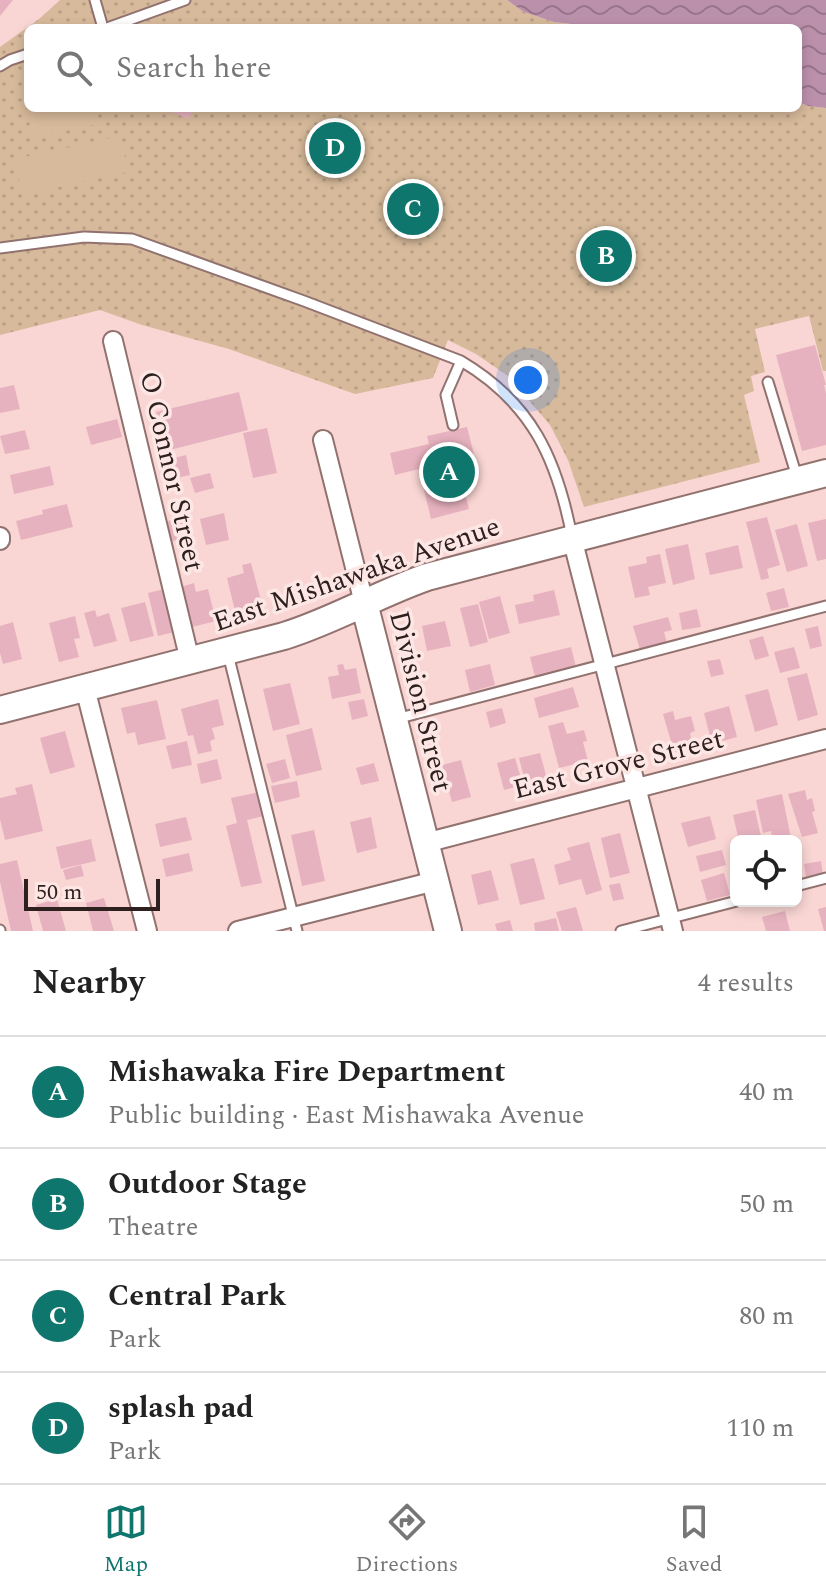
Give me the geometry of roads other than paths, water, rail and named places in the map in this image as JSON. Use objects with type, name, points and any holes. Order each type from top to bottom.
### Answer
[{"type":"street","name":"O Connor Street","points":[[113,341],[190,661]]},
{"type":"street","name":"Division Street","points":[[323,440],[448,931]]},
{"type":"street","name":"East Mishawaka Avenue","points":[[0,710],[309,628],[427,577],[826,473]]},
{"type":"street","points":[[572,538],[671,925]]},
{"type":"street","points":[[85,688],[147,931]]},
{"type":"street","name":"East Grove Street","points":[[425,843],[826,739]]},
{"type":"street","points":[[238,931],[295,924],[435,881]]},
{"type":"lane","points":[[95,0],[104,24]]},
{"type":"lane","points":[[116,24],[185,0]]},
{"type":"lane","points":[[0,66],[24,55]]},
{"type":"lane","points":[[0,248],[84,237],[132,239],[461,361],[480,372],[507,395],[530,421],[548,452],[566,507],[572,538]]},
{"type":"lane","points":[[453,425],[446,395],[461,361]]},
{"type":"lane","points":[[768,382],[798,480]]},
{"type":"lane","points":[[394,719],[826,606]]},
{"type":"lane","points":[[227,651],[295,924]]},
{"type":"lane","points":[[802,884],[826,878]]},
{"type":"lane","points":[[621,931],[671,925],[730,904]]},
{"type":"water","points":[[507,0],[826,0],[826,108],[802,104],[802,24],[571,24],[524,12]]},
{"type":"place","name":"splash pad","points":[[335,148]]},
{"type":"place","name":"Central Park","points":[[413,209]]},
{"type":"place","name":"Outdoor Stage","points":[[606,256]]},
{"type":"place","name":"Mishawaka Fire Department","points":[[449,472]]}]
